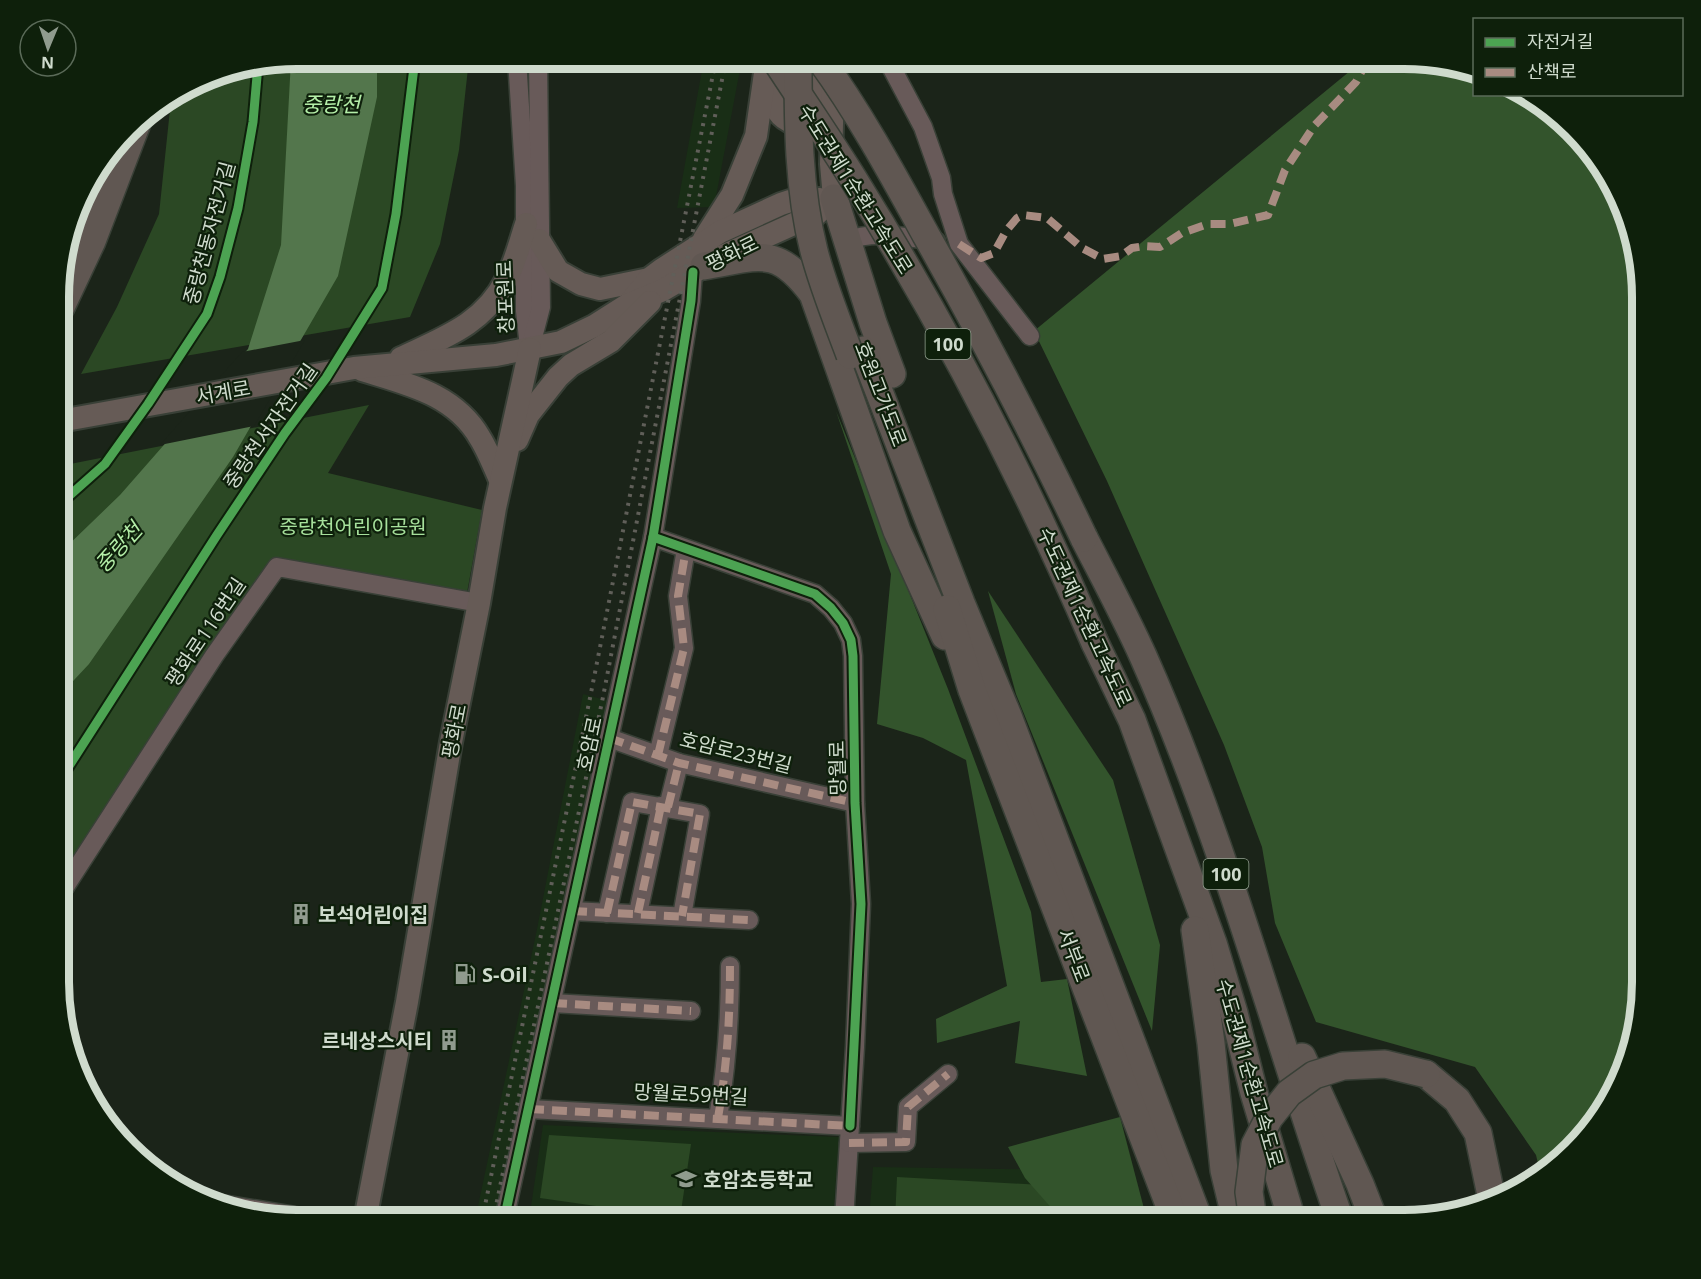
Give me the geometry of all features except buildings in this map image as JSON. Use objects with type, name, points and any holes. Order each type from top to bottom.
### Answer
[{"type":"highway","name":"수도권제1순환고속도로","points":[[775,69],[859,188],[942,331],[1038,517],[1132,720],[1184,860],[1234,1013],[1254,1093],[1290,1210]]},
{"type":"highway","name":"호원고가도로","points":[[798,69],[801,170],[814,250],[1008,716]]},
{"type":"highway","name":"호원고가도로","points":[[824,69],[814,129],[821,203],[830,249],[856,352],[946,607],[972,690]]},
{"type":"highway","name":"수도권제1순환고속도로","points":[[830,69],[958,292],[1042,451],[1152,677],[1197,792],[1246,932],[1292,1079],[1337,1210]]},
{"type":"highway","points":[[69,289],[93,241],[130,143]]},
{"type":"highway","points":[[834,198],[873,323],[951,526],[988,642],[1008,716]]},
{"type":"highway","points":[[705,260],[771,258],[799,275],[813,294],[897,531],[934,616],[972,690]]},
{"type":"highway","points":[[813,294],[819,285],[842,275],[851,276],[861,285]]},
{"type":"highway","name":"서부로","points":[[972,690],[1171,1210]]},
{"type":"highway","name":"서부로","points":[[1008,716],[1195,1210]]},
{"type":"highway","points":[[1184,860],[1211,1043],[1224,1170],[1234,1210]]},
{"type":"highway","points":[[1246,932],[1370,1210]]},
{"type":"highway","points":[[1252,1210],[1249,1192],[1255,1145],[1269,1118],[1289,1093],[1314,1075],[1343,1066],[1384,1064],[1426,1074],[1457,1100],[1478,1133],[1491,1193]]},
{"type":"main road","name":"평화로","points":[[705,260],[756,136],[767,69]]},
{"type":"main road","points":[[770,69],[774,106],[779,116],[795,124],[807,124],[816,119],[824,69]]},
{"type":"main road","points":[[826,69],[834,198]]},
{"type":"main road","name":"평화로","points":[[705,260],[812,218],[834,198]]},
{"type":"main road","name":"평화로","points":[[367,1210],[407,1002],[451,742],[479,603],[500,480],[530,349],[569,338],[594,326],[627,306],[656,284],[738,246],[742,239],[740,233],[731,230],[720,232],[790,201],[834,198]]},
{"type":"main road","points":[[387,364],[467,326],[487,309],[532,232],[558,271],[581,284],[600,289],[656,284]]},
{"type":"main road","points":[[500,480],[528,415],[558,377],[571,365],[611,341],[656,284]]},
{"type":"main road","name":"서계로","points":[[69,419],[354,368],[530,349]]},
{"type":"main road","points":[[354,368],[440,397],[462,414],[479,436],[500,480]]},
{"type":"street","name":"창포원로","points":[[519,69],[532,232]]},
{"type":"street","name":"창포원로","points":[[530,349],[525,310],[532,232],[538,69]]},
{"type":"street","points":[[892,69],[923,127],[941,177],[942,194],[959,244],[1030,336]]},
{"type":"street","points":[[847,241],[872,235],[959,244]]},
{"type":"street","name":"호암로","points":[[506,1210],[653,537],[691,301],[705,260]]},
{"type":"street","name":"망월로","points":[[653,537],[815,594],[843,623],[851,640],[855,803],[861,904],[845,1210]]},
{"type":"street","points":[[657,755],[684,648],[678,596],[686,549]]},
{"type":"street","name":"평화로116번길","points":[[69,881],[214,656],[276,567],[479,603]]},
{"type":"street","name":"호암로23번길","points":[[609,738],[679,763],[855,803]]},
{"type":"street","points":[[638,914],[664,806],[679,763]]},
{"type":"street","points":[[607,913],[632,802],[700,814],[682,916]]},
{"type":"street","points":[[572,911],[749,920]]},
{"type":"street","points":[[718,1118],[729,1037],[730,966]]},
{"type":"street","points":[[552,1003],[691,1011]]},
{"type":"street","name":"망월로59번길","points":[[529,1109],[718,1118],[906,1142],[908,1107],[948,1074]]},
{"type":"shaded area","points":[[702,69],[740,69],[714,207],[677,208]]},
{"type":"shaded area","points":[[1352,69],[1419,69],[1473,80],[1473,96],[1511,96],[1531,107],[1565,136],[1594,170],[1620,224],[1628,253],[1632,282],[1632,997],[1628,1026],[1620,1055],[1594,1109],[1565,1143],[1539,1166],[1536,1155],[1475,1067],[1316,1022],[1275,923],[1262,847],[1224,745],[1107,481],[1034,331]]},
{"type":"shaded area","points":[[836,411],[948,689],[1031,912],[1041,982],[1067,979],[1087,1076],[1015,1063],[1020,1021],[937,1043],[936,1019],[1007,986],[966,760],[923,738],[877,724],[891,574]]},
{"type":"shaded area","points":[[988,591],[1113,780],[1160,945],[1152,1031],[1016,694]]},
{"type":"shaded area","points":[[583,694],[613,702],[500,1210],[477,1210],[536,934]]},
{"type":"shaded area","points":[[1120,1117],[1144,1210],[1053,1210],[1025,1178],[1008,1147]]},
{"type":"shaded area","name":"호암초등학교","points":[[543,1125],[839,1137],[834,1210],[530,1210]]},
{"type":"shaded area","points":[[873,1167],[1077,1170],[1077,1210],[870,1210]]},
{"type":"green space","points":[[282,69],[468,69],[459,150],[440,244],[410,317],[81,374],[117,307],[159,214],[170,107],[210,86],[253,73]]},
{"type":"green space","name":"중랑천어린이공원","points":[[369,405],[328,473],[482,510],[467,593],[275,558],[148,742],[69,863],[69,464]]},
{"type":"green space","points":[[549,1135],[691,1144],[681,1210],[624,1210],[540,1198]]},
{"type":"green space","points":[[897,1177],[1059,1186],[1059,1210],[895,1210]]},
{"type":"water","name":"중랑천","points":[[291,69],[377,69],[377,97],[338,276],[233,457],[89,664],[69,685],[69,544],[120,495],[248,349],[281,245]]},
{"type":"pier","points":[[305,340],[254,426],[160,445],[242,352]]},
{"type":"railway","points":[[484,1210],[590,698],[714,69]]},
{"type":"railway","points":[[495,1210],[603,697],[724,69]]},
{"type":"marked path","points":[[959,244],[981,258],[994,253],[1006,231],[1017,218],[1023,215],[1047,218],[1082,248],[1103,259],[1121,256],[1132,248],[1160,247],[1182,233],[1208,224],[1230,224],[1268,215],[1285,170],[1314,126],[1356,82],[1363,69]]},
{"type":"marked path","points":[[658,755],[684,648],[678,596],[686,549]]},
{"type":"marked path","points":[[609,738],[679,763],[855,803]]},
{"type":"marked path","points":[[668,807],[679,763]]},
{"type":"marked path","points":[[607,913],[632,802],[700,814],[682,916]]},
{"type":"marked path","points":[[638,913],[661,806]]},
{"type":"marked path","points":[[572,911],[749,920]]},
{"type":"marked path","points":[[718,1118],[727,1042],[730,966]]},
{"type":"marked path","points":[[552,1003],[691,1011]]},
{"type":"marked path","points":[[849,1143],[906,1142],[908,1107],[948,1074]]},
{"type":"marked path","points":[[529,1109],[850,1126]]},
{"type":"cycle path","name":"중랑천서자전거길","points":[[69,766],[217,535],[285,433],[326,378],[382,288],[396,214],[414,69]]},
{"type":"cycle path","name":"중랑천동자전거길","points":[[69,496],[105,464],[148,404],[207,314],[220,277],[238,208],[253,122],[257,72]]},
{"type":"cycle path","points":[[506,1210],[653,537],[691,301],[693,272]]},
{"type":"cycle path","points":[[653,537],[815,594],[843,623],[851,640],[855,803],[861,904],[850,1126]]},
{"type":"place","name":"보석어린이집","points":[[301,914]]},
{"type":"place","name":"S-Oil","points":[[465,974]]},
{"type":"place","name":"르네상스시티","points":[[449,1040]]},
{"type":"place","name":"호암초등학교","points":[[686,1179]]}]
